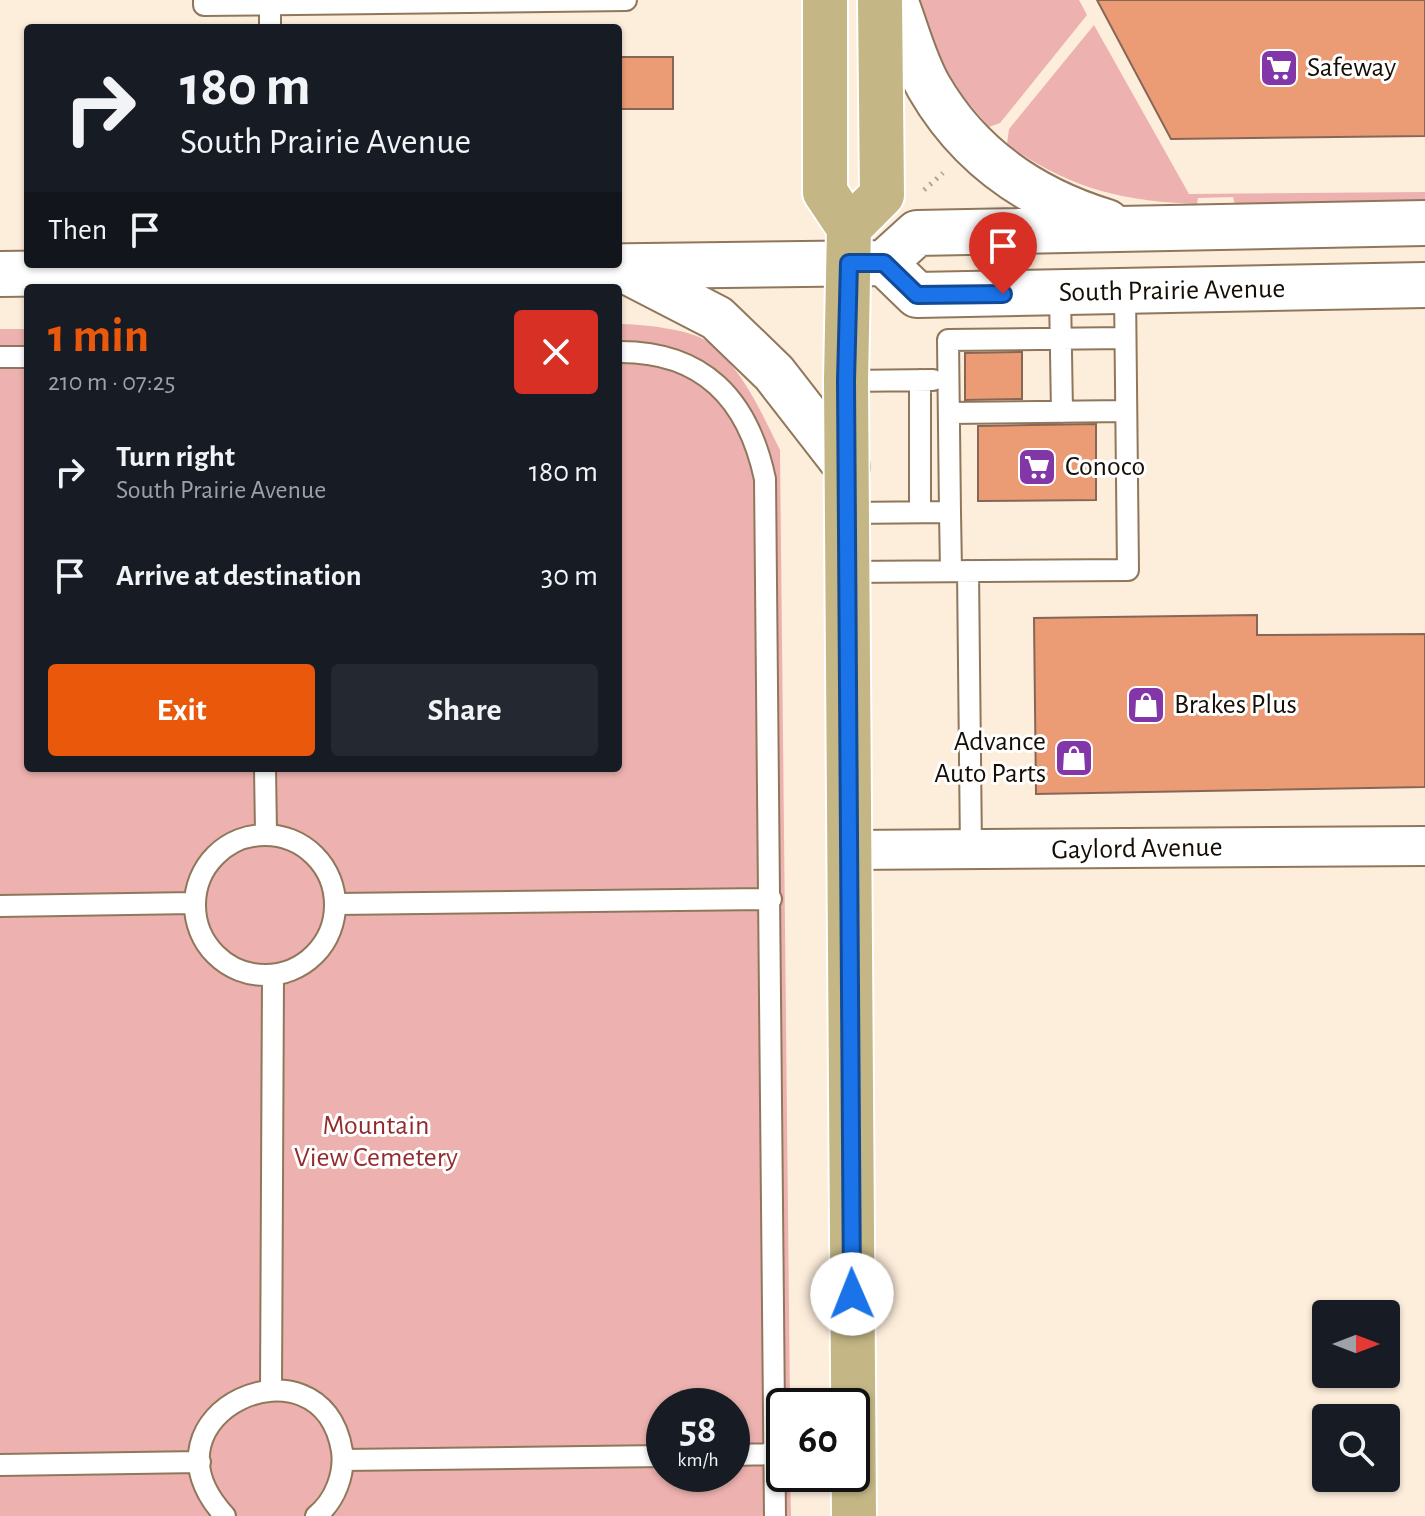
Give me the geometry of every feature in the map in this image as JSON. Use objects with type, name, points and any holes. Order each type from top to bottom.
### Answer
[{"type":"main road","points":[[825,0],[825,192],[861,251]]},
{"type":"main road","points":[[854,1516],[846,381],[861,251],[882,195],[880,0]]},
{"type":"main road","points":[[895,0],[928,86],[976,150],[1013,181],[1076,212],[1132,230]]},
{"type":"main road","points":[[622,266],[861,251],[917,233],[1425,223]]},
{"type":"main road","name":"South Prairie Avenue","points":[[861,251],[917,295],[1425,285]]},
{"type":"main road","points":[[0,274],[272,268]]},
{"type":"main road","points":[[621,268],[717,318],[774,373],[847,467]]},
{"type":"street","name":"Gaylord Avenue","points":[[848,850],[1425,846]]},
{"type":"lane","points":[[204,0],[204,5],[626,0]]},
{"type":"lane","points":[[257,3],[268,24]]},
{"type":"lane","points":[[847,572],[1128,570],[1125,292]]},
{"type":"lane","points":[[1060,294],[1062,412]]},
{"type":"lane","points":[[971,850],[960,571],[950,512],[948,340],[1125,338]]},
{"type":"lane","points":[[622,352],[664,355],[706,374],[746,418],[758,445],[765,479],[775,1388]]},
{"type":"lane","points":[[0,357],[24,357]]},
{"type":"lane","points":[[920,380],[920,512]]},
{"type":"lane","points":[[846,381],[949,380]]},
{"type":"lane","points":[[949,413],[1126,411]]},
{"type":"lane","points":[[847,513],[950,512]]},
{"type":"lane","points":[[265,772],[266,833]]},
{"type":"lane","points":[[266,833],[296,841],[315,854],[330,876],[337,904],[329,937],[318,953],[299,967],[273,976],[253,975],[231,967],[213,953],[195,921],[193,903],[205,867],[222,849],[249,836],[266,833]]},
{"type":"lane","points":[[337,904],[771,899]]},
{"type":"lane","points":[[0,906],[193,903]]},
{"type":"lane","points":[[271,1390],[273,976]]},
{"type":"lane","points":[[225,1516],[212,1502],[203,1483],[200,1462],[202,1441],[217,1414],[232,1401],[250,1392],[271,1390],[297,1394],[315,1404],[334,1426],[343,1460],[337,1489],[316,1516]]},
{"type":"lane","points":[[343,1460],[646,1456]]},
{"type":"lane","points":[[0,1465],[200,1462]]},
{"type":"lane","points":[[775,1492],[775,1516]]},
{"type":"path","points":[[917,198],[950,167]]},
{"type":"green space","points":[[913,0],[1079,0],[1087,15],[1000,123],[989,127],[943,73]]},
{"type":"green space","points":[[1094,25],[1189,194],[1425,192],[1425,204],[1235,205],[1233,197],[1198,198],[1197,204],[1144,200],[1097,190],[1053,172],[1007,144],[1009,129]]},
{"type":"green space","name":"Mountain View Cemetery","points":[[622,324],[652,326],[700,337],[720,353],[741,378],[780,450],[790,1388],[766,1388],[766,1492],[790,1492],[791,1516],[0,1516],[0,329],[24,329],[24,772],[622,772]]},
{"type":"building","name":"Safeway","points":[[1097,0],[1425,0],[1425,136],[1171,139]]},
{"type":"building","points":[[622,57],[673,57],[673,109],[622,109]]},
{"type":"building","name":"Conoco","points":[[1022,352],[1022,399],[965,400],[965,353]]},
{"type":"building","name":"Conoco","points":[[1096,424],[1096,500],[978,501],[978,426]]},
{"type":"building","name":"Brakes Plus","points":[[1257,615],[1257,635],[1425,634],[1425,787],[1036,794],[1034,618]]},
{"type":"place","name":"Safeway","points":[[1279,68]]},
{"type":"place","name":"Conoco","points":[[1037,467]]},
{"type":"place","name":"Brakes Plus","points":[[1146,705]]},
{"type":"place","name":"Advance Auto Parts","points":[[1074,758]]},
{"type":"route","points":[[852,1294],[846,381],[849,263],[884,263],[917,295],[1003,294]]}]
